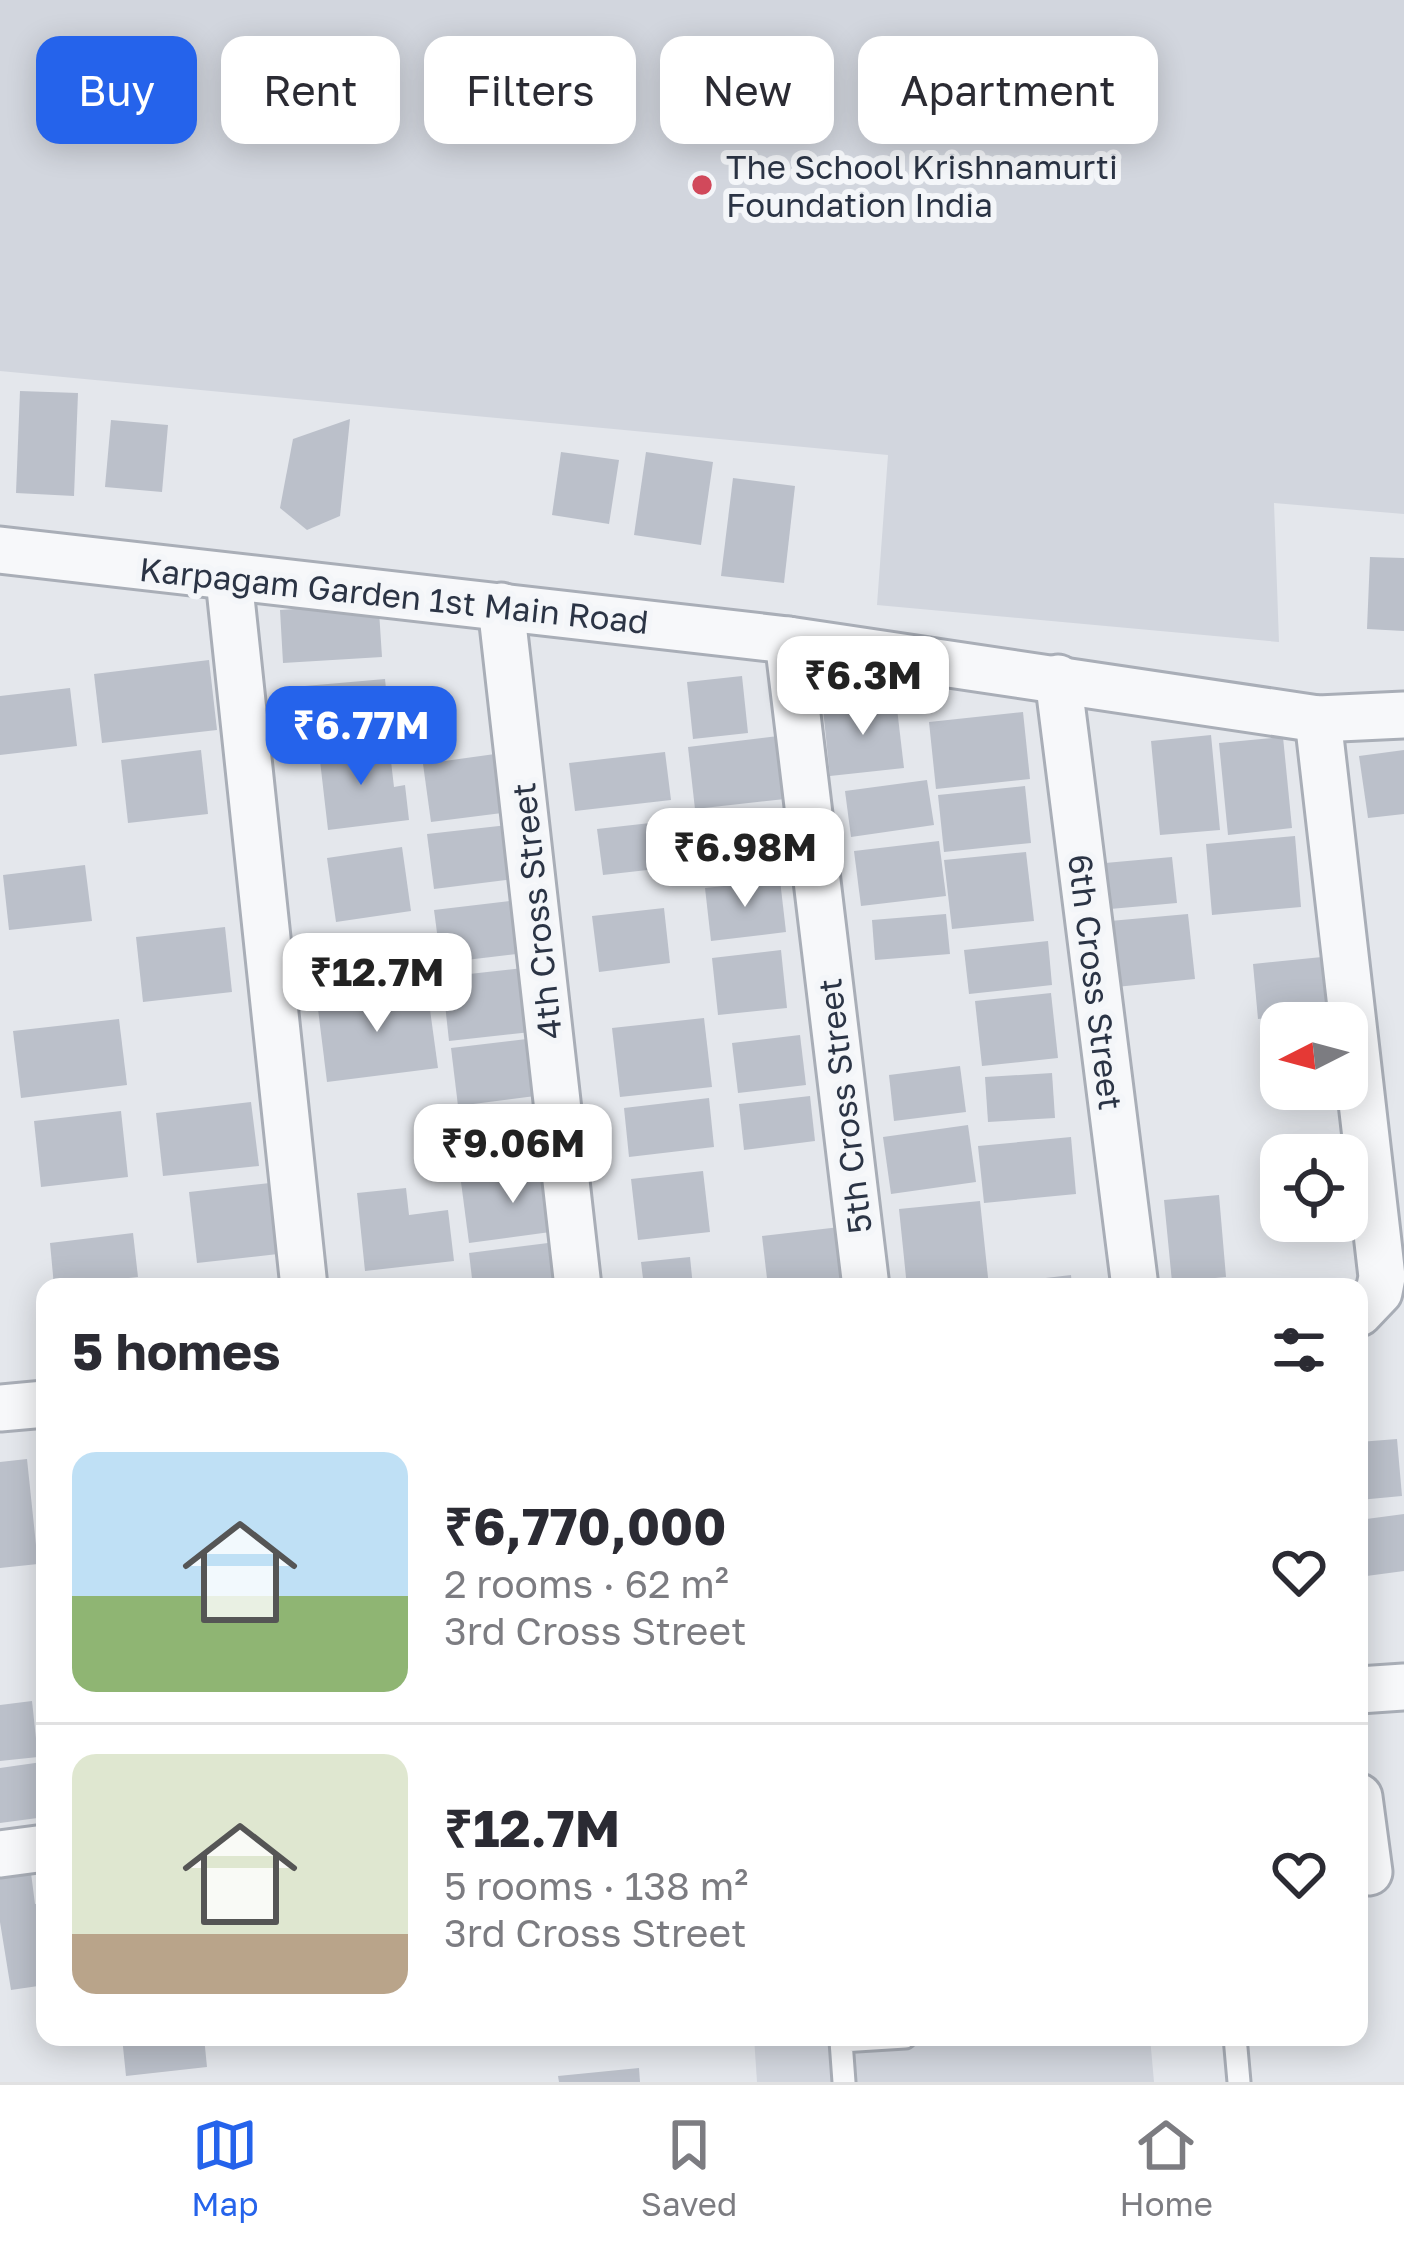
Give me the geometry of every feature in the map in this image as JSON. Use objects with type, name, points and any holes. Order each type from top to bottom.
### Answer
[{"type":"street","name":"Karpagam Garden 1st Main Road","points":[[0,550],[788,640],[1318,719],[1404,715]]},
{"type":"street","points":[[230,579],[303,1278]]},
{"type":"street","name":"4th Cross Street","points":[[501,606],[577,1278]]},
{"type":"street","name":"5th Cross Street","points":[[788,640],[865,1278]]},
{"type":"street","name":"6th Cross Street","points":[[1058,677],[1134,1278]]},
{"type":"street","points":[[1318,719],[1371,1295]]},
{"type":"street","points":[[1368,1690],[1404,1688]]},
{"type":"street","points":[[0,1854],[36,1849]]},
{"type":"street","points":[[1368,1864],[1369,1872]]},
{"type":"lane","points":[[841,2046],[844,2082]]},
{"type":"lane","points":[[1236,2046],[1239,2082]]},
{"type":"shaded area","name":"The School Krishnamurti Foundation India","points":[[0,0],[1404,0],[1404,514],[1274,503],[1279,642],[877,605],[888,455],[0,371]]},
{"type":"shaded area","points":[[755,2046],[1151,2046],[1154,2082],[757,2082]]},
{"type":"building","points":[[20,391],[78,393],[74,496],[16,493]]},
{"type":"building","points":[[350,419],[340,516],[307,530],[280,508],[293,439]]},
{"type":"building","points":[[111,420],[168,425],[162,492],[105,487]]},
{"type":"building","points":[[561,452],[619,460],[609,524],[552,515]]},
{"type":"building","points":[[646,452],[713,462],[701,545],[634,535]]},
{"type":"building","points":[[733,478],[795,486],[784,583],[721,576]]},
{"type":"building","points":[[1370,557],[1404,558],[1404,631],[1367,629]]},
{"type":"building","points":[[340,606],[341,614],[379,611],[382,657],[283,663],[280,610]]},
{"type":"building","points":[[209,660],[217,730],[102,743],[94,674]]},
{"type":"building","points":[[742,676],[748,733],[693,739],[687,682]]},
{"type":"building","points":[[385,679],[389,718],[309,726],[305,686]]},
{"type":"building","points":[[70,688],[77,746],[0,755],[0,696]]},
{"type":"building","points":[[896,700],[904,768],[830,776],[823,709]]},
{"type":"building","points":[[1023,712],[1030,779],[936,789],[929,722]]},
{"type":"building","points":[[1211,735],[1220,830],[1160,835],[1151,741]]},
{"type":"building","points":[[778,736],[785,799],[695,809],[688,747]]},
{"type":"building","points":[[1283,737],[1292,828],[1228,835],[1219,743]]},
{"type":"building","points":[[389,744],[394,787],[405,785],[409,820],[328,830],[319,752]]},
{"type":"building","points":[[201,750],[208,814],[128,823],[121,760]]},
{"type":"building","points":[[1404,750],[1404,814],[1368,818],[1359,756]]},
{"type":"building","points":[[665,752],[671,800],[575,811],[569,763]]},
{"type":"building","points":[[495,754],[502,813],[431,822],[423,764]]},
{"type":"building","points":[[927,780],[934,825],[851,837],[845,791]]},
{"type":"building","points":[[1025,786],[1031,843],[944,852],[938,795]]},
{"type":"building","points":[[787,809],[793,868],[703,878],[696,820]]},
{"type":"building","points":[[668,821],[674,867],[603,875],[597,829]]},
{"type":"building","points":[[508,825],[514,879],[434,889],[427,834]]},
{"type":"building","points":[[1295,836],[1301,907],[1212,915],[1206,844]]},
{"type":"building","points":[[939,841],[946,896],[861,906],[854,851]]},
{"type":"building","points":[[402,847],[411,911],[336,922],[327,858]]},
{"type":"building","points":[[1026,852],[1034,921],[952,929],[944,860]]},
{"type":"building","points":[[1172,857],[1177,903],[1110,909],[1105,863]]},
{"type":"building","points":[[85,865],[92,921],[9,930],[3,875]]},
{"type":"building","points":[[780,880],[786,932],[711,941],[705,888]]},
{"type":"building","points":[[518,900],[525,953],[441,963],[434,910]]},
{"type":"building","points":[[664,908],[670,963],[599,972],[592,916]]},
{"type":"building","points":[[946,914],[950,954],[875,960],[872,920]]},
{"type":"building","points":[[1188,914],[1195,979],[1116,987],[1110,921]]},
{"type":"building","points":[[225,927],[232,992],[143,1002],[136,937]]},
{"type":"building","points":[[1048,941],[1052,985],[969,994],[964,950]]},
{"type":"building","points":[[781,950],[787,1008],[718,1015],[712,958]]},
{"type":"building","points":[[1322,957],[1326,1002],[1260,1002],[1258,1019],[1253,964]]},
{"type":"building","points":[[532,967],[540,1031],[449,1041],[442,977]]},
{"type":"building","points":[[427,988],[438,1068],[327,1082],[317,1001]]},
{"type":"building","points":[[1051,993],[1058,1058],[982,1066],[975,1001]]},
{"type":"building","points":[[704,1018],[712,1087],[620,1097],[612,1028]]},
{"type":"building","points":[[119,1019],[127,1085],[21,1098],[13,1031]]},
{"type":"building","points":[[800,1035],[806,1085],[738,1093],[732,1043]]},
{"type":"building","points":[[535,1038],[543,1095],[458,1106],[451,1048]]},
{"type":"building","points":[[960,1066],[966,1112],[894,1121],[889,1075]]},
{"type":"building","points":[[1052,1073],[1055,1118],[988,1122],[985,1077]]},
{"type":"building","points":[[810,1096],[815,1141],[744,1150],[739,1104]]},
{"type":"building","points":[[709,1098],[714,1147],[629,1157],[624,1108]]},
{"type":"building","points":[[251,1102],[259,1166],[163,1176],[156,1113]]},
{"type":"building","points":[[543,1103],[548,1166],[469,1172],[465,1109]]},
{"type":"building","points":[[121,1111],[128,1177],[41,1187],[34,1121]]},
{"type":"building","points":[[968,1125],[976,1182],[891,1194],[883,1137]]},
{"type":"building","points":[[1071,1137],[1076,1194],[984,1203],[978,1146]]},
{"type":"building","points":[[557,1170],[565,1230],[469,1243],[461,1182]]},
{"type":"building","points":[[703,1171],[710,1232],[638,1240],[631,1179]]},
{"type":"building","points":[[270,1183],[278,1254],[197,1263],[189,1192]]},
{"type":"building","points":[[406,1188],[409,1215],[448,1210],[454,1261],[365,1271],[357,1193]]},
{"type":"building","points":[[1219,1195],[1226,1277],[1172,1278],[1164,1200]]},
{"type":"building","points":[[980,1201],[988,1278],[906,1278],[899,1209]]},
{"type":"building","points":[[840,1227],[845,1278],[767,1278],[762,1236]]},
{"type":"building","points":[[133,1233],[138,1277],[53,1278],[50,1243]]},
{"type":"building","points":[[564,1241],[569,1278],[472,1278],[469,1253]]},
{"type":"building","points":[[690,1257],[692,1278],[643,1278],[641,1262]]},
{"type":"building","points":[[1397,1439],[1402,1496],[1368,1499],[1368,1441]]},
{"type":"building","points":[[27,1459],[36,1564],[0,1568],[0,1462]]},
{"type":"building","points":[[1404,1514],[1404,1571],[1368,1576],[1368,1519]]},
{"type":"building","points":[[32,1701],[36,1757],[0,1761],[0,1705]]},
{"type":"building","points":[[36,1763],[36,1818],[0,1823],[0,1768]]},
{"type":"building","points":[[31,1873],[36,1904],[36,1986],[11,1990],[0,1922],[0,1878]]},
{"type":"building","points":[[123,2046],[205,2046],[207,2067],[126,2076]]},
{"type":"building","points":[[639,2068],[640,2082],[559,2082],[558,2076]]},
{"type":"place","name":"The School Krishnamurti Foundation India","points":[[702,185]]}]
